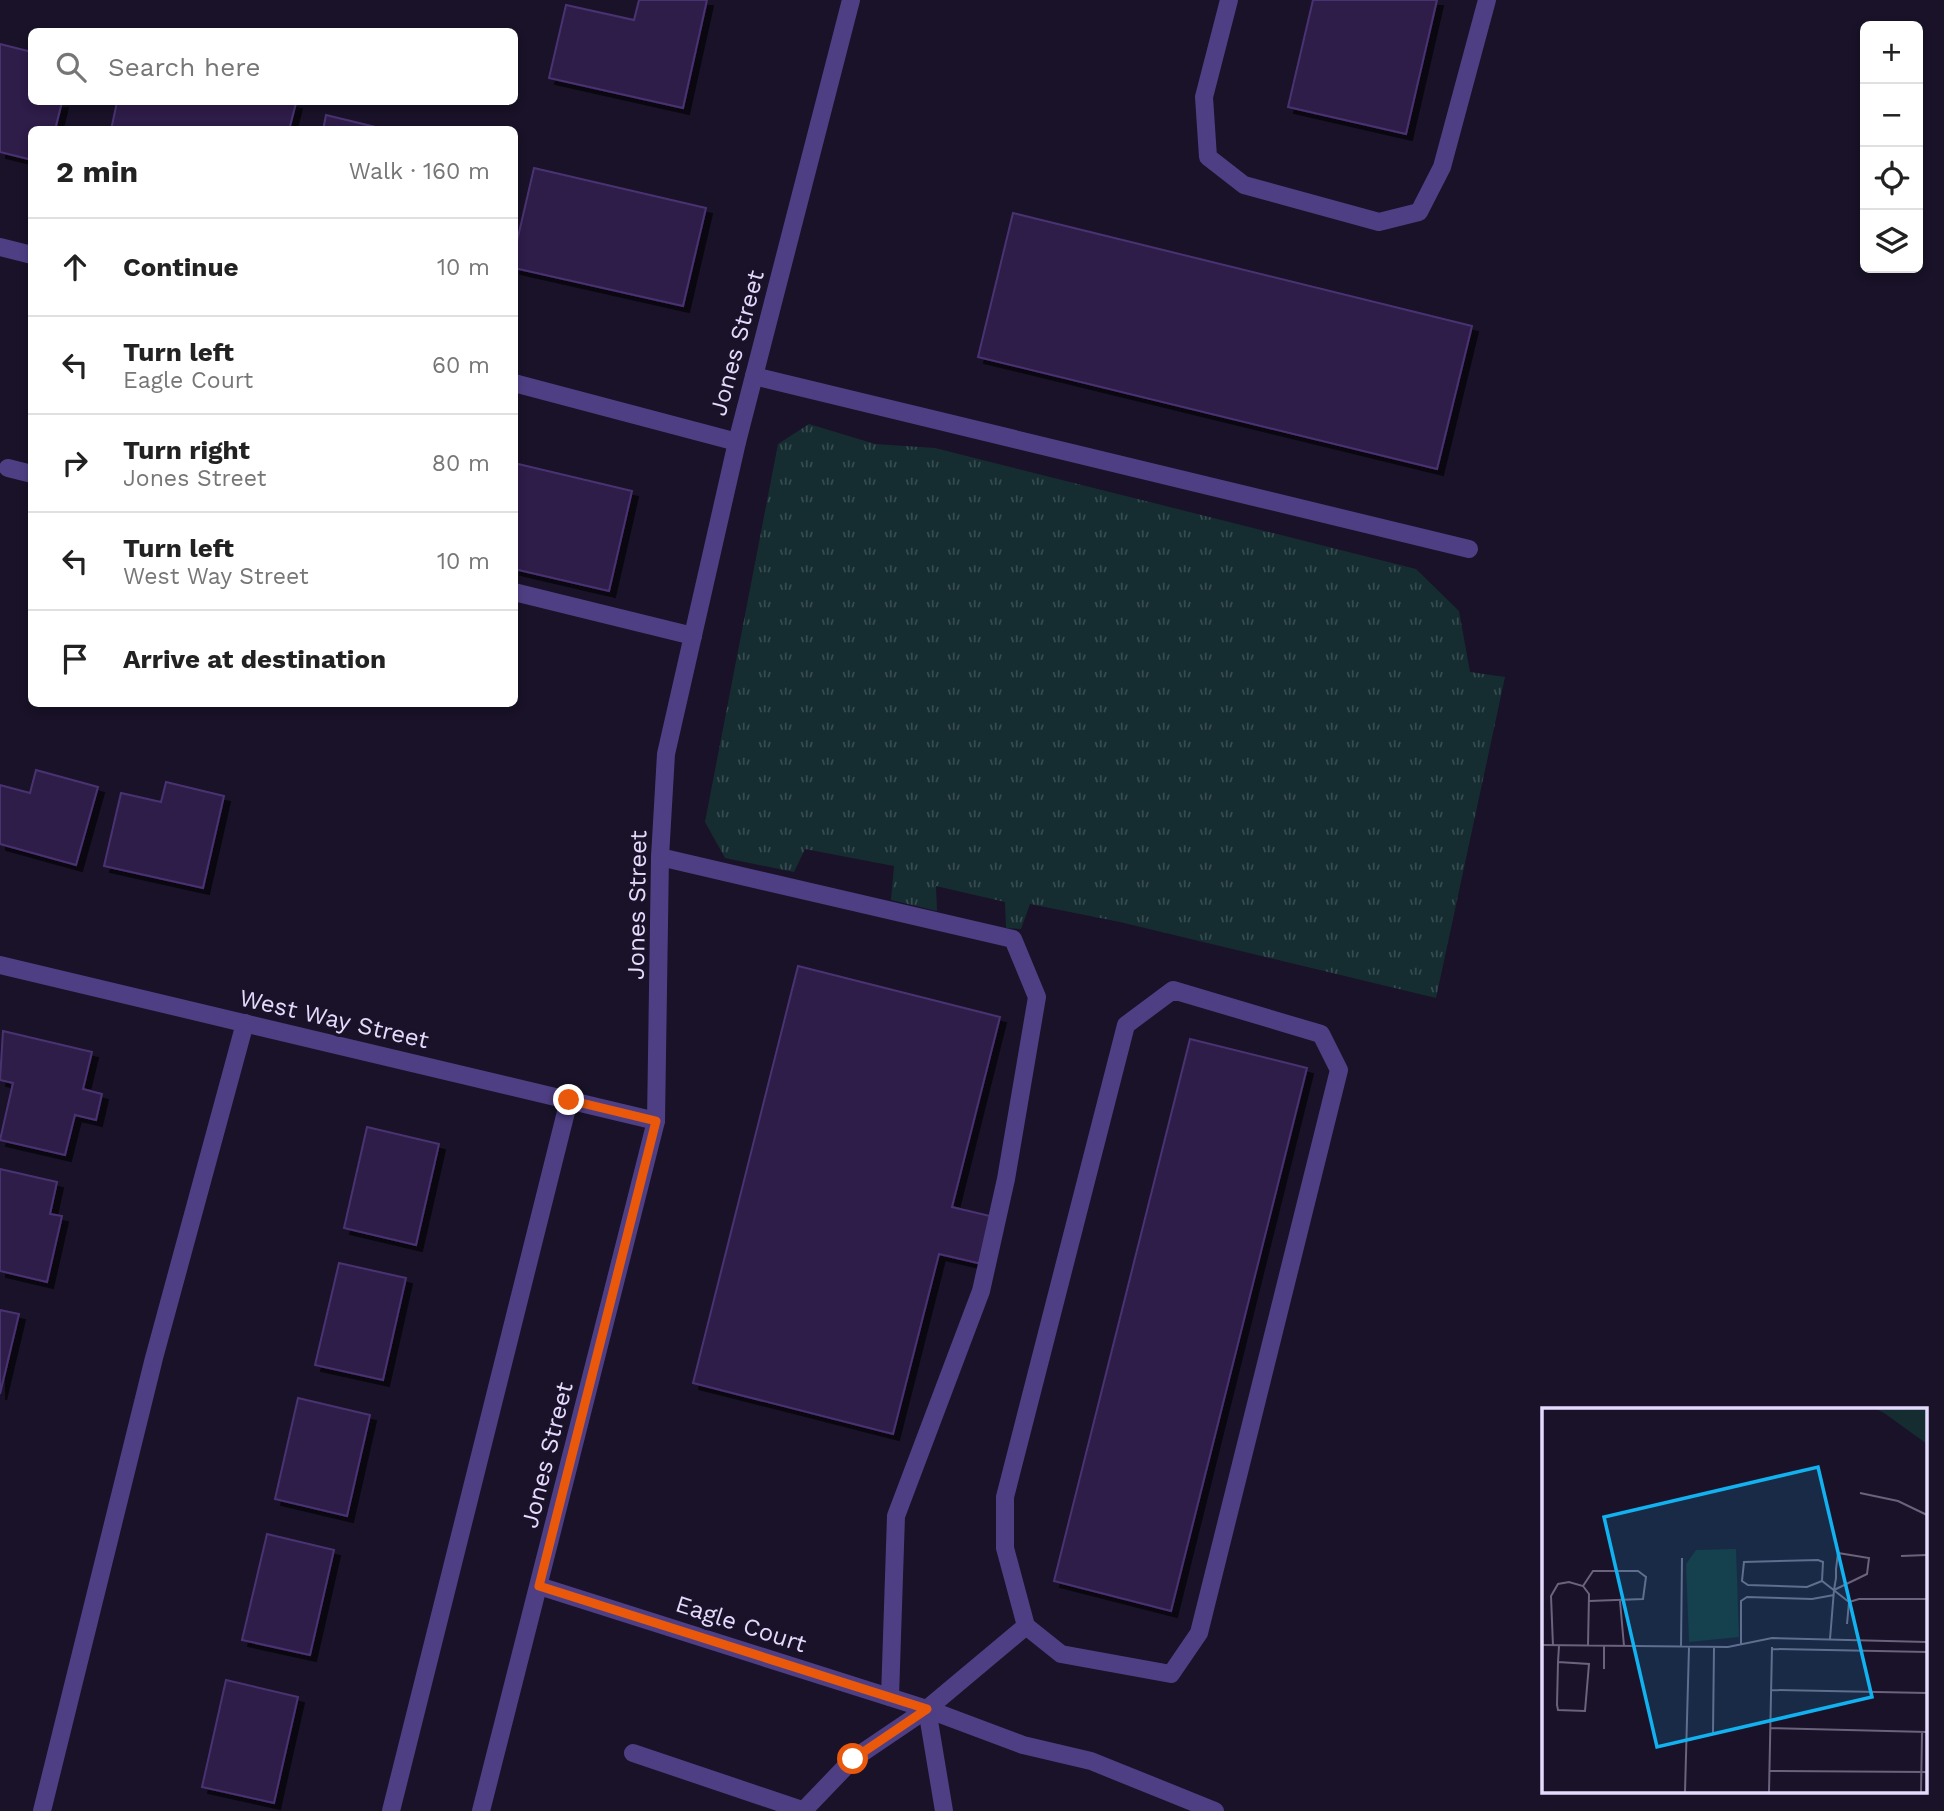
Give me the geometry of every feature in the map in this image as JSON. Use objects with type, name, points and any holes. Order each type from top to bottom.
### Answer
[{"type":"street","name":"Jones Street","points":[[481,1811],[656,1121],[660,857],[666,754],[737,442],[851,0]]},
{"type":"street","points":[[1229,0],[1204,97],[1208,157],[1244,185],[1379,222],[1419,212],[1442,167],[1487,0]]},
{"type":"street","points":[[0,247],[28,254]]},
{"type":"street","points":[[754,376],[1469,549]]},
{"type":"street","points":[[518,384],[737,442]]},
{"type":"street","points":[[8,468],[28,473]]},
{"type":"street","points":[[518,593],[693,636]]},
{"type":"street","points":[[660,857],[1013,939],[1037,997],[1006,1179],[981,1291],[896,1516],[890,1697]]},
{"type":"street","name":"West Way Street","points":[[0,965],[656,1121]]},
{"type":"street","points":[[1173,990],[1321,1034],[1339,1070],[1199,1633],[1171,1674],[1061,1654],[1026,1626],[1006,1548],[1005,1497],[1126,1025],[1173,990]]},
{"type":"street","points":[[42,1811],[154,1357],[245,1023]]},
{"type":"street","points":[[391,1811],[569,1100]]},
{"type":"street","name":"Eagle Court","points":[[539,1586],[927,1709],[1023,1745],[1091,1761],[1215,1811]]},
{"type":"street","points":[[633,1753],[805,1810],[853,1759],[927,1709],[1026,1626]]},
{"type":"street","points":[[927,1709],[944,1811]]},
{"type":"green space","points":[[809,424],[875,444],[935,448],[1416,569],[1459,611],[1470,672],[1505,677],[1436,998],[1120,922],[1030,904],[1021,929],[1006,928],[1005,902],[936,886],[937,911],[891,900],[894,866],[805,849],[794,872],[725,858],[705,822],[778,444]]},
{"type":"building","points":[[639,0],[707,0],[683,108],[549,78],[566,5],[634,20]]},
{"type":"building","points":[[1313,0],[1437,0],[1406,134],[1288,107]]},
{"type":"building","points":[[0,44],[28,51],[28,105],[61,105],[56,126],[28,126],[28,159],[0,152]]},
{"type":"building","points":[[116,105],[295,105],[290,126],[112,126]]},
{"type":"building","points":[[326,115],[371,126],[324,126]]},
{"type":"building","points":[[534,168],[706,208],[683,306],[518,269],[518,237]]},
{"type":"building","points":[[1013,213],[1472,326],[1437,469],[978,357]]},
{"type":"building","points":[[518,464],[632,491],[609,591],[518,570]]},
{"type":"building","points":[[36,770],[98,787],[76,865],[0,844],[0,785],[30,793]]},
{"type":"building","points":[[166,782],[224,796],[203,888],[104,866],[121,793],[161,802]]},
{"type":"building","points":[[798,966],[1000,1017],[952,1207],[994,1217],[982,1264],[939,1254],[893,1434],[693,1383]]},
{"type":"building","points":[[3,1031],[92,1052],[83,1089],[102,1094],[96,1120],[75,1115],[65,1155],[0,1140],[13,1083],[0,1080]]},
{"type":"building","points":[[1190,1039],[1307,1068],[1171,1611],[1054,1581]]},
{"type":"building","points":[[367,1127],[439,1144],[416,1245],[344,1228]]},
{"type":"building","points":[[0,1169],[57,1182],[50,1214],[62,1216],[47,1282],[0,1271]]},
{"type":"building","points":[[339,1263],[406,1278],[383,1380],[315,1365]]},
{"type":"building","points":[[0,1310],[19,1314],[0,1394]]},
{"type":"building","points":[[298,1398],[370,1415],[347,1516],[275,1499]]},
{"type":"building","points":[[267,1534],[334,1550],[310,1655],[242,1640]]},
{"type":"building","points":[[226,1680],[298,1697],[274,1803],[202,1787]]},
{"type":"route","points":[[569,1100],[656,1121],[539,1586],[927,1709],[853,1759]]}]
